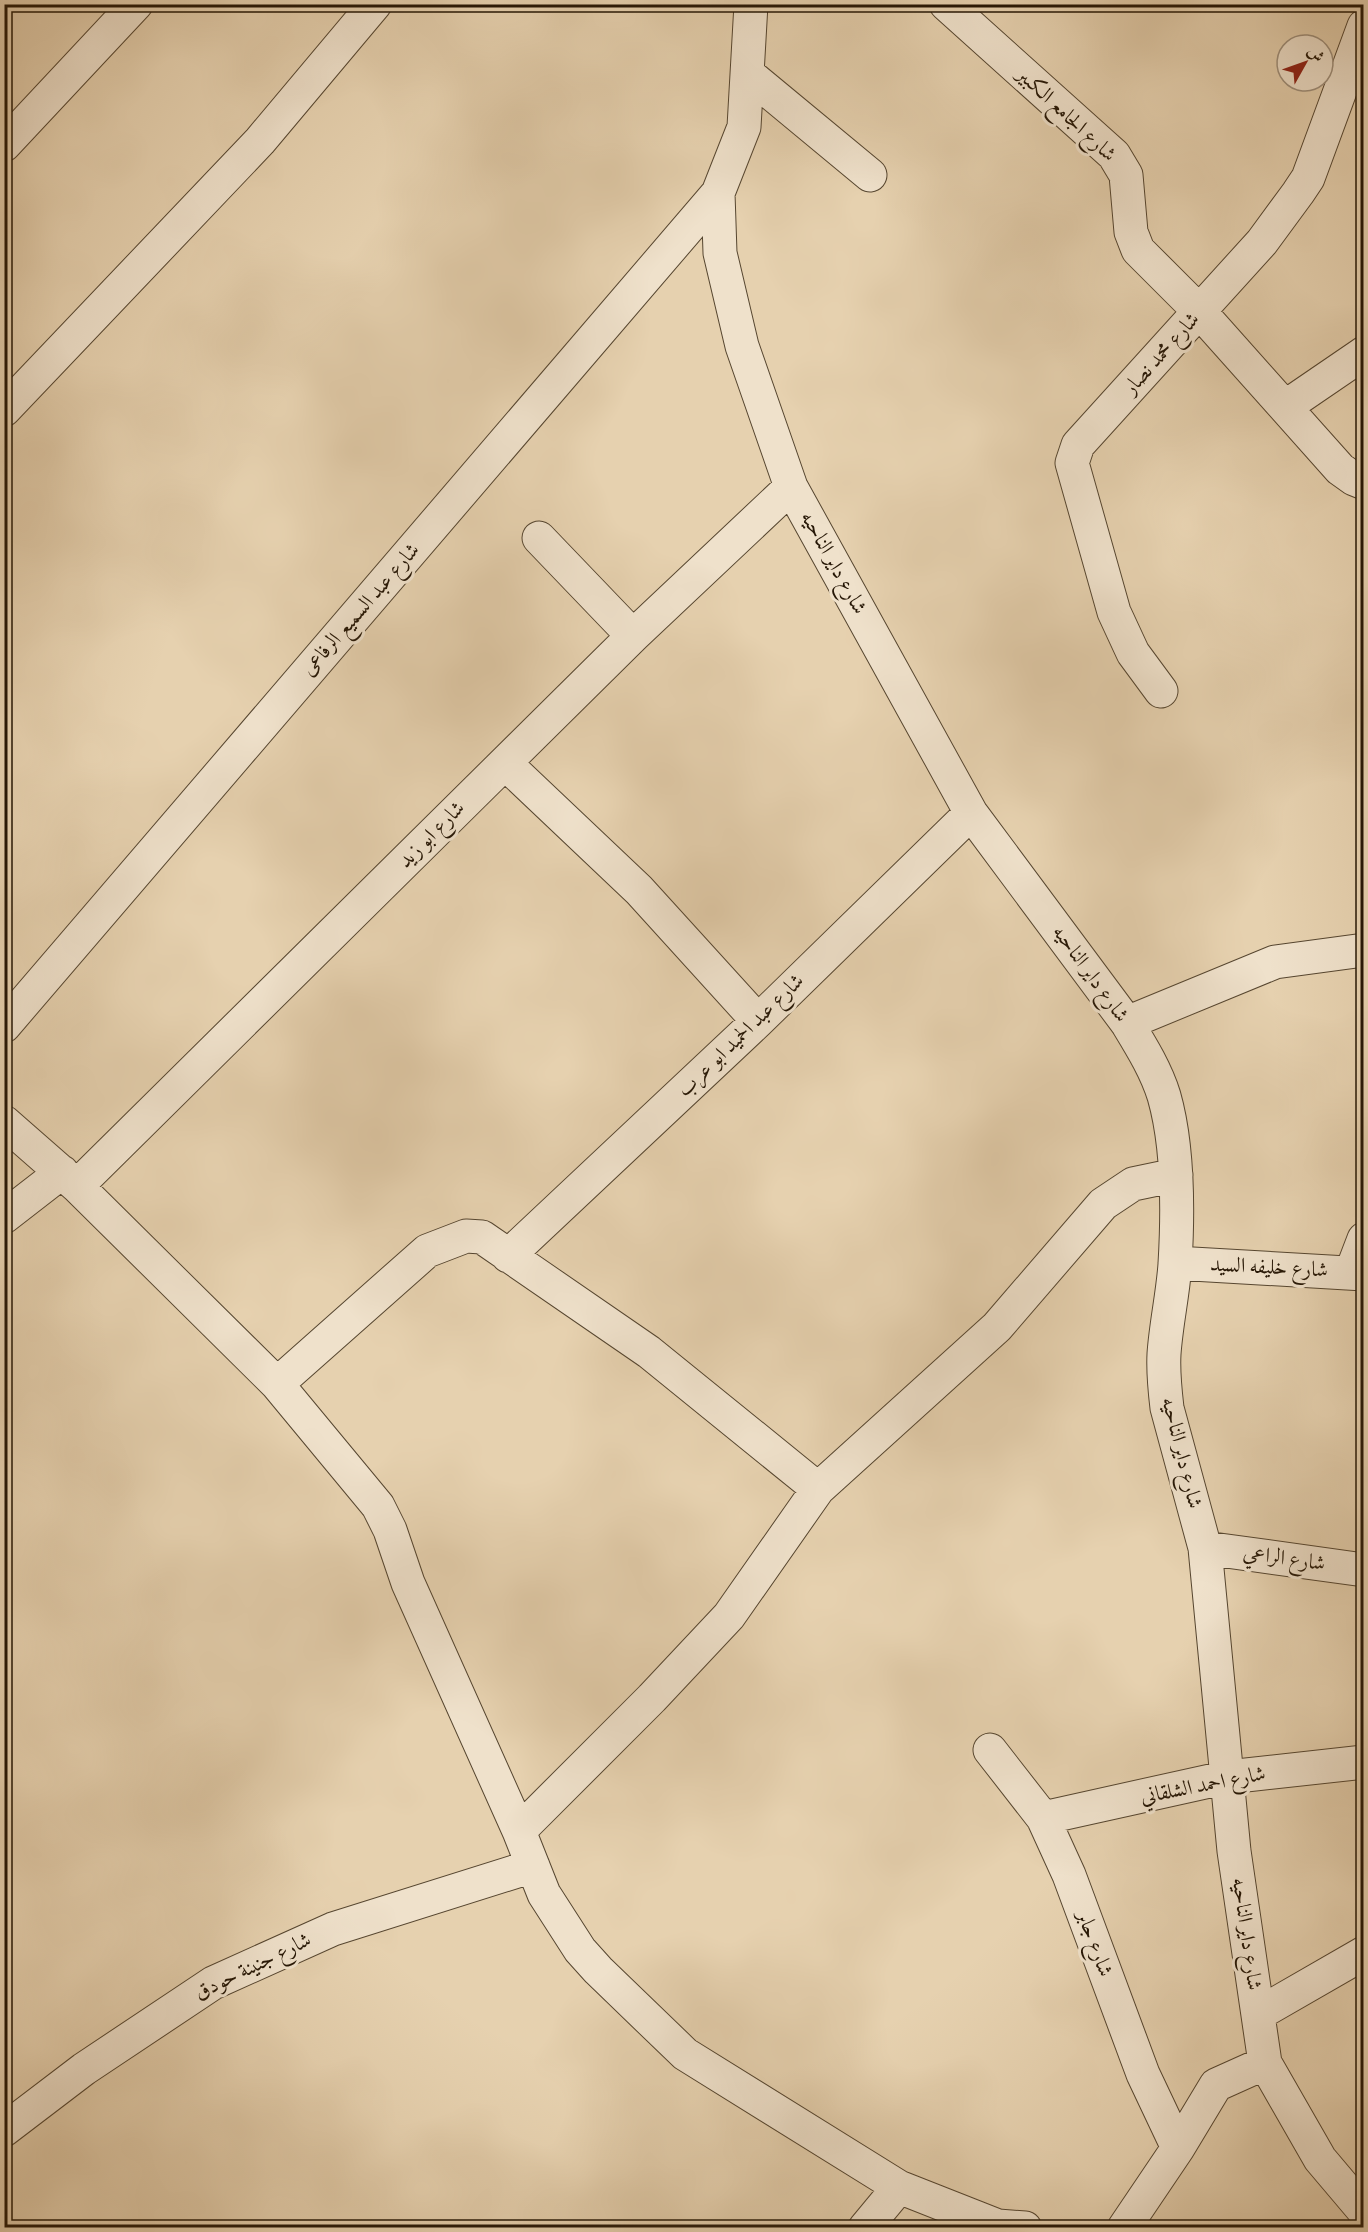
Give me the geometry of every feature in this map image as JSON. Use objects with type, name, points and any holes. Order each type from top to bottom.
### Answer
[{"type":"street","points":[[4,145],[136,4]]},
{"type":"street","points":[[4,410],[260,141],[375,4]]},
{"type":"street","name":"شارع داير الناحيه","points":[[751,4],[744,127],[718,193],[720,253],[740,334],[790,487],[970,813],[1127,1023],[1147,1055],[1164,1095],[1171,1128],[1176,1175],[1175,1263],[1164,1355],[1165,1389],[1167,1408],[1204,1548],[1234,1851],[1265,2063],[1320,2159],[1364,2211]]},
{"type":"street","name":"شارع الجامع الكبير","points":[[946,4],[1114,155],[1126,175],[1131,232],[1138,250],[1200,312],[1340,469],[1364,483]]},
{"type":"street","name":"شارع محمد نصار","points":[[1161,692],[1133,653],[1114,612],[1072,463],[1078,446],[1262,243],[1308,178],[1364,26]]},
{"type":"street","points":[[748,74],[870,175]]},
{"type":"street","name":"شارع عبد السميع الرفاعى","points":[[4,1026],[718,193]]},
{"type":"street","points":[[1285,407],[1364,353]]},
{"type":"street","name":"شارع ابو زيد","points":[[4,1217],[69,1179],[790,487]]},
{"type":"street","points":[[539,538],[633,636]]},
{"type":"street","points":[[505,763],[639,890],[758,1021]]},
{"type":"street","name":"شارع عبد الحميد ابو عرب","points":[[508,1256],[758,1021],[970,813]]},
{"type":"street","points":[[1127,1023],[1275,962],[1364,950]]},
{"type":"street","points":[[4,1122],[69,1179],[277,1384],[378,1506],[390,1530],[408,1583],[519,1831],[544,1894],[580,1950],[598,1970],[685,2054],[899,2187],[998,2226],[1025,2228]]},
{"type":"street","points":[[519,1831],[652,1698],[729,1616],[818,1489],[997,1327],[1103,1204],[1133,1184],[1176,1175]]},
{"type":"street","points":[[277,1384],[427,1251],[466,1236],[482,1237],[649,1352],[818,1489]]},
{"type":"street","points":[[1357,1274],[1364,1239]]},
{"type":"street","name":"شارع خليفه السيد","points":[[1175,1263],[1357,1274]]},
{"type":"street","name":"شارع الراعي","points":[[1204,1548],[1364,1570]]},
{"type":"street","name":"شارع جابر","points":[[990,1750],[1043,1818],[1069,1875],[1143,2074],[1178,2148]]},
{"type":"street","name":"شارع احمد الشلقاني","points":[[1043,1818],[1228,1777],[1364,1762]]},
{"type":"street","name":"شارع جنينة حودق","points":[[4,2130],[84,2069],[213,1983],[333,1929],[533,1866]]},
{"type":"street","name":"شارع داير الناحيه","points":[[1258,2014],[1364,1953]]},
{"type":"street","points":[[1124,2228],[1178,2148],[1215,2085],[1265,2063]]},
{"type":"street","points":[[865,2228],[899,2187]]}]
